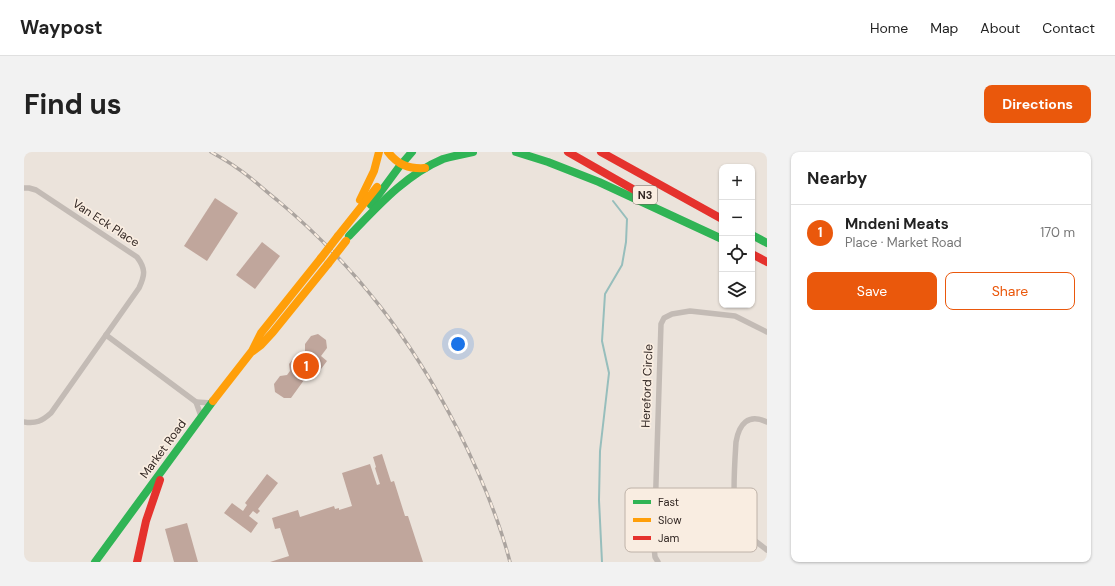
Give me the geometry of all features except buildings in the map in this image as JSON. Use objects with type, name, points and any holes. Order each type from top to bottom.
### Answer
[{"type":"main road","points":[[340,233],[368,184],[377,163],[379,152]]},
{"type":"main road","points":[[388,152],[399,163],[415,170],[425,168]]},
{"type":"main road","points":[[348,239],[399,163],[404,152]]},
{"type":"main road","points":[[340,233],[399,163],[412,152]]},
{"type":"main road","points":[[348,239],[383,201],[425,168],[444,159],[472,152]]},
{"type":"main road","points":[[516,152],[533,156],[651,204],[719,238]]},
{"type":"main road","name":"N3","points":[[568,152],[719,237]]},
{"type":"main road","name":"N3","points":[[601,152],[719,217]]},
{"type":"main road","name":"Market Road","points":[[94,562],[167,465],[201,416],[252,351],[261,333],[340,233]]},
{"type":"main road","points":[[754,236],[767,243]]},
{"type":"main road","name":"Market Road","points":[[252,351],[261,345],[273,332],[348,239]]},
{"type":"main road","points":[[755,256],[767,262]]},
{"type":"main road","points":[[137,562],[141,536],[149,509],[167,465]]},
{"type":"street","name":"Van Eck Place","points":[[24,188],[36,190],[138,256],[143,264],[144,272],[143,280],[139,288],[51,413],[36,423],[24,422]]},
{"type":"street","name":"Hereford Circle","points":[[656,488],[661,324],[664,318],[672,314],[690,311],[735,316],[767,332]]},
{"type":"street","points":[[106,335],[196,402],[212,403]]},
{"type":"street","points":[[196,402],[201,416]]},
{"type":"street","points":[[735,488],[736,442],[741,425],[746,421],[753,419],[767,422]]},
{"type":"street","points":[[757,541],[767,550]]},
{"type":"street","name":"Hereford Circle","points":[[654,552],[658,562]]},
{"type":"waterway","points":[[602,562],[599,500],[600,451],[609,373],[602,341],[605,294],[622,265],[626,242],[627,219],[613,201]]},
{"type":"railway","points":[[211,152],[247,175],[305,225],[332,251],[380,306],[421,365],[458,430],[481,478],[494,511],[510,562]]},
{"type":"traffic: fast","points":[[371,205],[412,152]]},
{"type":"traffic: fast","points":[[349,236],[392,193],[416,174],[443,159],[473,152]]},
{"type":"traffic: fast","points":[[516,152],[548,162],[599,182],[719,238]]},
{"type":"traffic: fast","points":[[754,236],[767,243]]},
{"type":"traffic: fast","points":[[95,562],[213,401]]},
{"type":"traffic: slow","points":[[360,200],[374,171],[379,152]]},
{"type":"traffic: slow","points":[[388,152],[404,165],[414,168],[425,168]]},
{"type":"traffic: slow","points":[[338,236],[377,187]]},
{"type":"traffic: slow","points":[[321,258],[338,236]]},
{"type":"traffic: slow","points":[[328,264],[346,241]]},
{"type":"traffic: slow","points":[[213,401],[252,351],[261,333],[321,258]]},
{"type":"traffic: slow","points":[[253,351],[273,332],[328,264]]},
{"type":"traffic: jam","points":[[568,152],[645,196]]},
{"type":"traffic: jam","points":[[601,152],[719,217]]},
{"type":"traffic: jam","points":[[755,256],[767,262]]},
{"type":"traffic: jam","points":[[137,562],[146,521],[160,480]]},
{"type":"place","name":"Mndeni Meats","points":[[306,366]]}]
